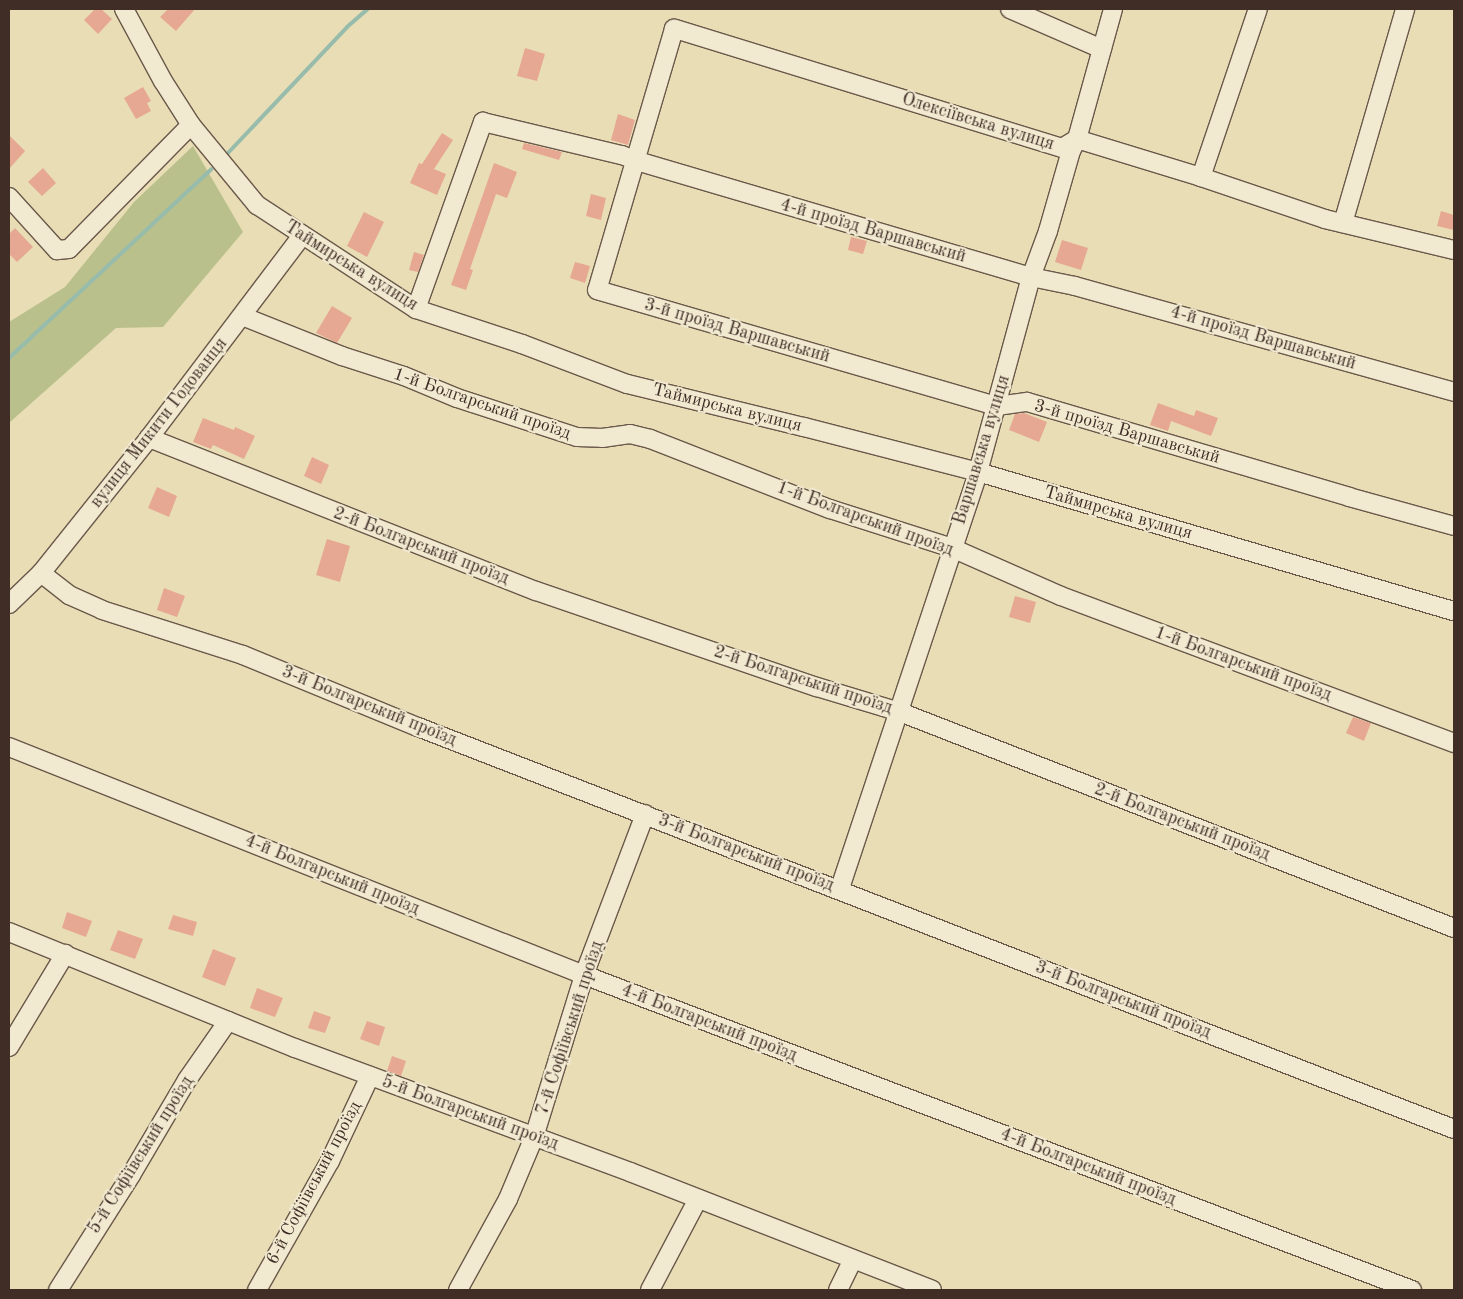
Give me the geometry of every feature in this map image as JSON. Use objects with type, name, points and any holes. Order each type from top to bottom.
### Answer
[{"type":"street","name":"Таймирська вулиця","points":[[124,9],[163,81],[191,125],[257,205],[416,309],[522,344],[627,384],[804,426],[978,472],[1454,611]]},
{"type":"street","points":[[1010,9],[1102,49]]},
{"type":"street","name":"Варшавська вулиця","points":[[840,888],[900,712],[978,472],[1031,278],[1077,139],[1113,9]]},
{"type":"street","points":[[1201,177],[1258,9]]},
{"type":"street","points":[[1343,223],[1405,9]]},
{"type":"street","name":"Олексіївська вулиця","points":[[637,161],[674,29],[1062,148],[1077,139],[1201,177],[1324,219],[1454,250]]},
{"type":"street","name":"4-й проїзд Варшавський","points":[[416,309],[483,122],[622,155],[1031,278],[1075,286],[1454,392]]},
{"type":"street","points":[[9,197],[57,250],[69,249],[191,125]]},
{"type":"street","name":"3-й проїзд Варшавський","points":[[637,161],[597,290],[996,406],[1027,402],[1454,526]]},
{"type":"street","name":"вулиця Микити Годованця","points":[[9,604],[41,573],[149,438],[302,236]]},
{"type":"street","name":"1-й Болгарський проїзд","points":[[242,316],[342,356],[404,376],[457,398],[577,438],[602,438],[630,434],[650,439],[830,509],[952,548],[1061,596],[1454,743]]},
{"type":"street","name":"2-й Болгарський проїзд","points":[[149,438],[536,591],[817,687],[900,712],[1454,928]]},
{"type":"street","name":"3-й Болгарський проїзд","points":[[41,573],[69,594],[102,610],[243,655],[418,727],[840,888],[1454,1129]]},
{"type":"street","name":"4-й Болгарський проїзд","points":[[9,747],[584,975],[1412,1290]]},
{"type":"street","name":"7-й Софіївський проїзд","points":[[458,1290],[508,1199],[534,1137],[584,975],[646,814]]},
{"type":"street","name":"5-й Болгарський проїзд","points":[[9,932],[228,1021],[932,1290]]},
{"type":"street","points":[[9,1048],[65,954]]},
{"type":"street","name":"5-й Софіївський проїзд","points":[[58,1290],[131,1175],[187,1080],[228,1021]]},
{"type":"street","name":"6-й Софіївський проїзд","points":[[257,1290],[330,1160],[370,1076]]},
{"type":"street","points":[[650,1290],[698,1199]]},
{"type":"street","points":[[838,1290],[853,1259]]},
{"type":"green space","points":[[193,146],[243,232],[163,327],[116,328],[9,423],[9,322],[65,287],[134,202]]},
{"type":"building","points":[[95,9],[101,9],[112,19],[98,34],[84,20]]},
{"type":"building","points":[[168,9],[195,9],[176,31],[160,17]]},
{"type":"building","points":[[525,48],[545,54],[537,81],[517,76]]},
{"type":"building","points":[[143,87],[151,101],[147,103],[151,111],[136,119],[124,98]]},
{"type":"building","points":[[618,114],[635,120],[628,145],[611,140]]},
{"type":"building","points":[[442,133],[453,140],[434,169],[446,174],[437,195],[410,183],[419,163],[422,164]]},
{"type":"building","points":[[9,135],[25,151],[9,169]]},
{"type":"building","points":[[524,143],[562,152],[559,160],[522,149]]},
{"type":"building","points":[[494,163],[517,172],[507,198],[496,194],[470,269],[473,270],[466,290],[451,285]]},
{"type":"building","points":[[43,168],[56,183],[42,196],[28,182]]},
{"type":"building","points":[[591,194],[606,198],[601,220],[586,216]]},
{"type":"building","points":[[1441,211],[1454,215],[1454,230],[1437,226]]},
{"type":"building","points":[[364,212],[384,222],[367,257],[347,246]]},
{"type":"building","points":[[15,228],[33,247],[17,262],[9,254],[9,234]]},
{"type":"building","points":[[851,237],[867,241],[863,254],[848,250]]},
{"type":"building","points":[[1062,240],[1088,248],[1081,270],[1055,262]]},
{"type":"building","points":[[414,252],[424,255],[418,272],[409,270]]},
{"type":"building","points":[[575,262],[590,266],[585,283],[570,278]]},
{"type":"building","points":[[332,306],[352,318],[337,343],[316,333]]},
{"type":"building","points":[[1158,403],[1194,416],[1196,410],[1218,418],[1211,436],[1171,421],[1168,431],[1150,425]]},
{"type":"building","points":[[1024,413],[1047,422],[1039,442],[1009,430],[1015,414]]},
{"type":"building","points":[[203,418],[234,430],[235,427],[255,436],[244,459],[213,445],[211,449],[193,442]]},
{"type":"building","points":[[312,457],[329,465],[321,484],[304,476]]},
{"type":"building","points":[[157,487],[177,496],[169,517],[148,508]]},
{"type":"building","points":[[327,539],[350,546],[340,582],[316,575]]},
{"type":"building","points":[[164,588],[185,596],[177,617],[157,610]]},
{"type":"building","points":[[1015,596],[1036,602],[1030,623],[1009,617]]},
{"type":"building","points":[[1353,717],[1371,723],[1364,741],[1346,733]]},
{"type":"building","points":[[67,912],[92,921],[86,937],[62,928]]},
{"type":"building","points":[[173,915],[197,922],[193,936],[168,929]]},
{"type":"building","points":[[118,930],[143,939],[135,959],[110,950]]},
{"type":"building","points":[[213,949],[236,958],[225,986],[202,977]]},
{"type":"building","points":[[257,988],[283,998],[275,1017],[250,1008]]},
{"type":"building","points":[[314,1011],[331,1017],[325,1033],[308,1028]]},
{"type":"building","points":[[367,1021],[385,1027],[379,1046],[360,1039]]},
{"type":"building","points":[[392,1056],[406,1061],[401,1076],[387,1071]]},
{"type":"waterway","points":[[228,153],[347,27],[368,9]]},
{"type":"waterway","points":[[9,358],[212,169]]}]
